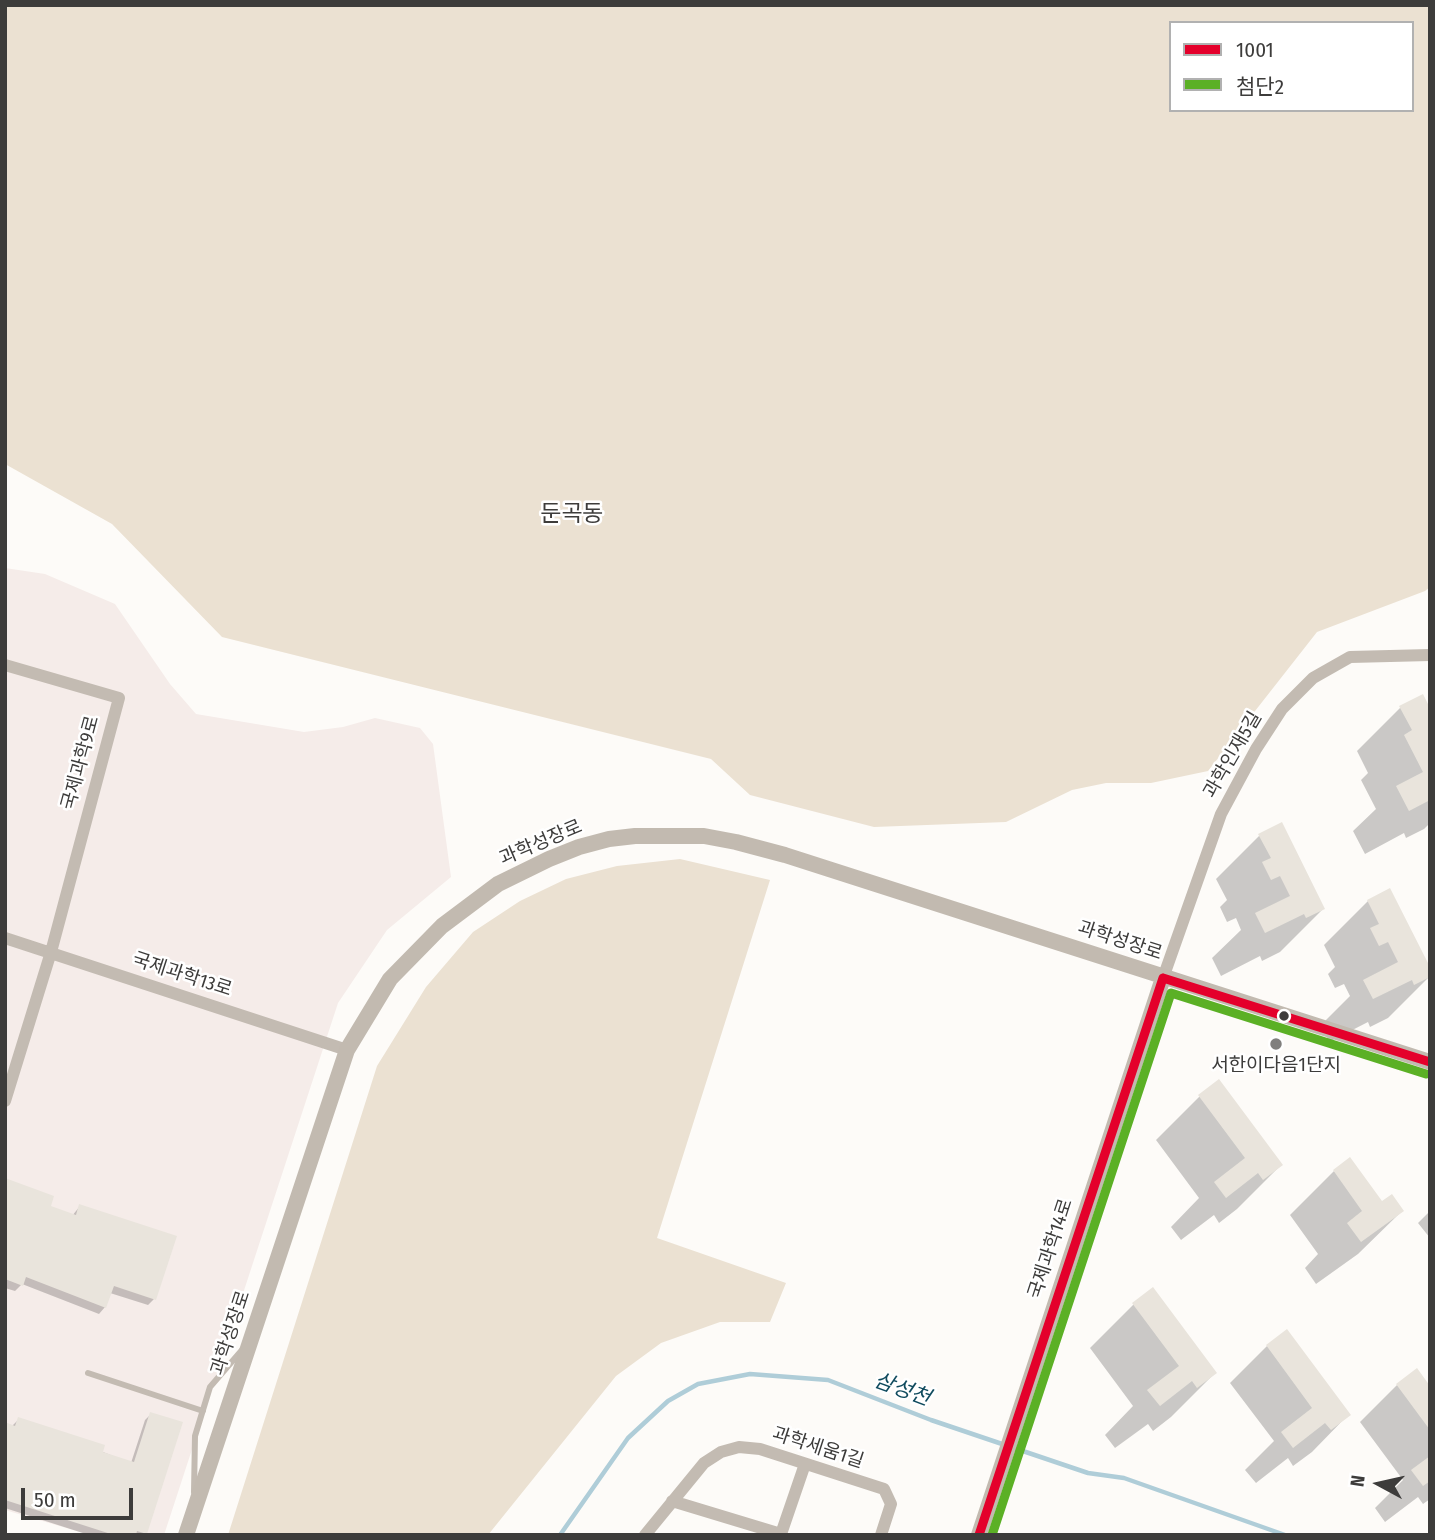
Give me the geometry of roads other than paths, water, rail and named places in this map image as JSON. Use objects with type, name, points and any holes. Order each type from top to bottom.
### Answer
[{"type":"street","name":"과학인재5길","points":[[1163,978],[1221,814],[1256,749],[1282,709],[1313,678],[1350,657],[1430,655]]},
{"type":"street","name":"국제과학9로","points":[[5,665],[119,698],[51,953]]},
{"type":"street","name":"과학성장로","points":[[186,1535],[347,1050],[390,979],[442,926],[498,884],[579,847],[635,835],[704,836],[785,855],[1430,1062]]},
{"type":"street","name":"국제과학13로","points":[[5,938],[347,1050]]},
{"type":"street","points":[[5,1101],[51,953]]},
{"type":"street","name":"국제과학14로","points":[[979,1535],[1163,978]]},
{"type":"street","name":"과학세움1길","points":[[645,1535],[704,1463],[721,1452],[739,1447],[760,1450],[884,1489],[891,1504],[881,1535]]},
{"type":"street","points":[[672,1500],[780,1534],[805,1464]]},
{"type":"lane","points":[[193,1512],[195,1436],[210,1387],[250,1340]]},
{"type":"lane","points":[[88,1373],[203,1411]]},
{"type":"waterway","name":"삼성천","points":[[560,1535],[628,1438],[668,1401],[698,1384],[750,1374],[828,1380],[931,1420],[1088,1473],[1124,1478],[1285,1535]]},
{"type":"place","name":"서한이다음1단지","points":[[1276,1044]]},
{"type":"district","name":"둔곡동","points":[[572,515]]}]
